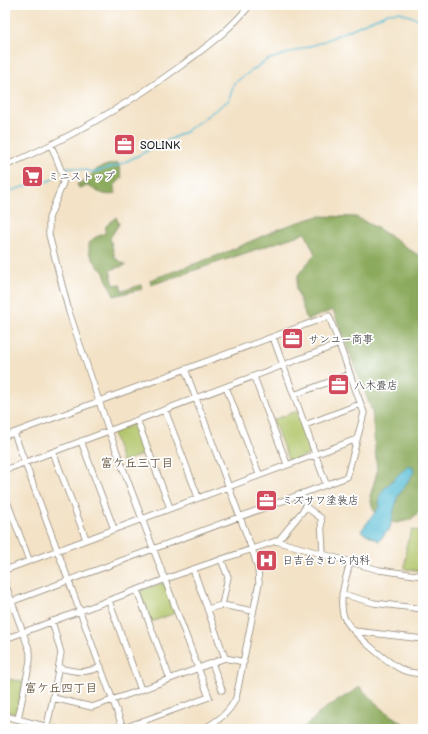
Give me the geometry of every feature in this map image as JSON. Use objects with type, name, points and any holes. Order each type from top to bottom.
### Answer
[{"type":"street","points":[[5,166],[51,145],[107,114],[156,84],[222,34],[250,5]]},
{"type":"street","points":[[14,433],[114,700],[122,729],[209,697],[109,431],[77,338],[49,235],[49,218],[63,183],[62,169],[51,145]]},
{"type":"street","points":[[5,436],[329,316],[364,413],[347,477],[5,604]]},
{"type":"street","points":[[273,337],[326,484]]},
{"type":"street","points":[[5,470],[339,344]]},
{"type":"street","points":[[185,369],[252,548],[259,573],[259,583],[238,692],[234,703],[220,720],[203,729]]},
{"type":"street","points":[[294,396],[350,374]]},
{"type":"street","points":[[254,377],[287,464]]},
{"type":"street","points":[[226,387],[259,474]]},
{"type":"street","points":[[305,425],[360,404]]},
{"type":"street","points":[[165,410],[198,497]]},
{"type":"street","points":[[137,420],[170,508]]},
{"type":"street","points":[[5,570],[357,438]]},
{"type":"street","points":[[81,441],[114,529]]},
{"type":"street","points":[[53,452],[86,539]]},
{"type":"street","points":[[303,493],[306,507],[321,518],[323,553]]},
{"type":"street","points":[[5,496],[29,560]]},
{"type":"street","points":[[5,639],[193,569],[278,540],[306,507]]},
{"type":"street","points":[[278,540],[379,570],[423,576]]},
{"type":"street","points":[[221,559],[228,577],[222,605]]},
{"type":"street","points":[[350,562],[342,594],[342,614],[345,621],[375,652],[405,671],[423,674]]},
{"type":"street","points":[[193,569],[225,658]]},
{"type":"street","points":[[5,583],[30,652],[30,661],[18,719]]},
{"type":"street","points":[[137,590],[170,679]]},
{"type":"street","points":[[342,594],[374,603],[423,609]]},
{"type":"street","points":[[109,601],[141,690]]},
{"type":"street","points":[[208,609],[222,605],[253,611]]},
{"type":"street","points":[[47,726],[61,653],[52,621]]},
{"type":"street","points":[[354,631],[423,639]]},
{"type":"street","points":[[53,698],[92,707],[225,658],[244,662]]},
{"type":"street","points":[[212,663],[222,690]]},
{"type":"street","points":[[59,668],[78,672],[88,672],[101,667]]},
{"type":"street","points":[[5,716],[56,729]]},
{"type":"green space","points":[[118,163],[122,178],[114,186],[116,193],[109,195],[105,194],[88,186],[79,188],[77,184],[89,180],[96,170],[104,166]]},
{"type":"green space","points":[[319,216],[356,217],[379,229],[421,257],[423,260],[423,509],[410,520],[396,523],[384,520],[377,515],[373,509],[370,497],[377,472],[372,411],[333,310],[307,320],[296,288],[298,275],[315,254],[305,233],[151,285],[150,280],[222,254],[283,227]]},
{"type":"green space","points":[[116,217],[119,224],[110,238],[115,258],[126,265],[110,270],[114,285],[120,284],[122,291],[141,285],[142,289],[114,296],[103,271],[98,267],[89,252],[89,243],[94,238],[105,233],[106,226]]},
{"type":"green space","points":[[297,411],[311,451],[310,454],[290,461],[273,420]]},
{"type":"green space","points":[[134,424],[137,425],[147,453],[122,462],[113,433]]},
{"type":"green space","points":[[412,530],[423,531],[423,571],[405,569],[406,546]]},
{"type":"green space","points":[[162,583],[165,585],[175,613],[151,622],[140,593],[142,590]]},
{"type":"green space","points":[[5,678],[23,682],[17,714],[5,711]]},
{"type":"green space","points":[[360,687],[385,711],[414,729],[302,729],[324,709]]},
{"type":"water","points":[[409,465],[413,468],[414,472],[397,498],[390,528],[379,541],[361,531],[379,507],[380,495],[384,489]]},
{"type":"waterway","points":[[66,168],[69,167],[94,172],[117,166],[185,132],[229,100],[234,83],[267,60],[320,43],[388,13],[400,12],[423,21]]},
{"type":"waterway","points":[[5,193],[51,180],[58,172]]},
{"type":"place","name":"SOLINK","points":[[124,145]]},
{"type":"place","name":"ミニストップ","points":[[32,176]]},
{"type":"place","name":"サンユー商事","points":[[292,339]]},
{"type":"place","name":"八木畳店","points":[[338,385]]},
{"type":"place","name":"ミズサワ塗装店","points":[[267,500]]},
{"type":"place","name":"日吉台きむら内科","points":[[266,560]]},
{"type":"district","name":"富ケ丘三丁目","points":[[137,463]]},
{"type":"district","name":"富ケ丘四丁目","points":[[61,688]]}]
